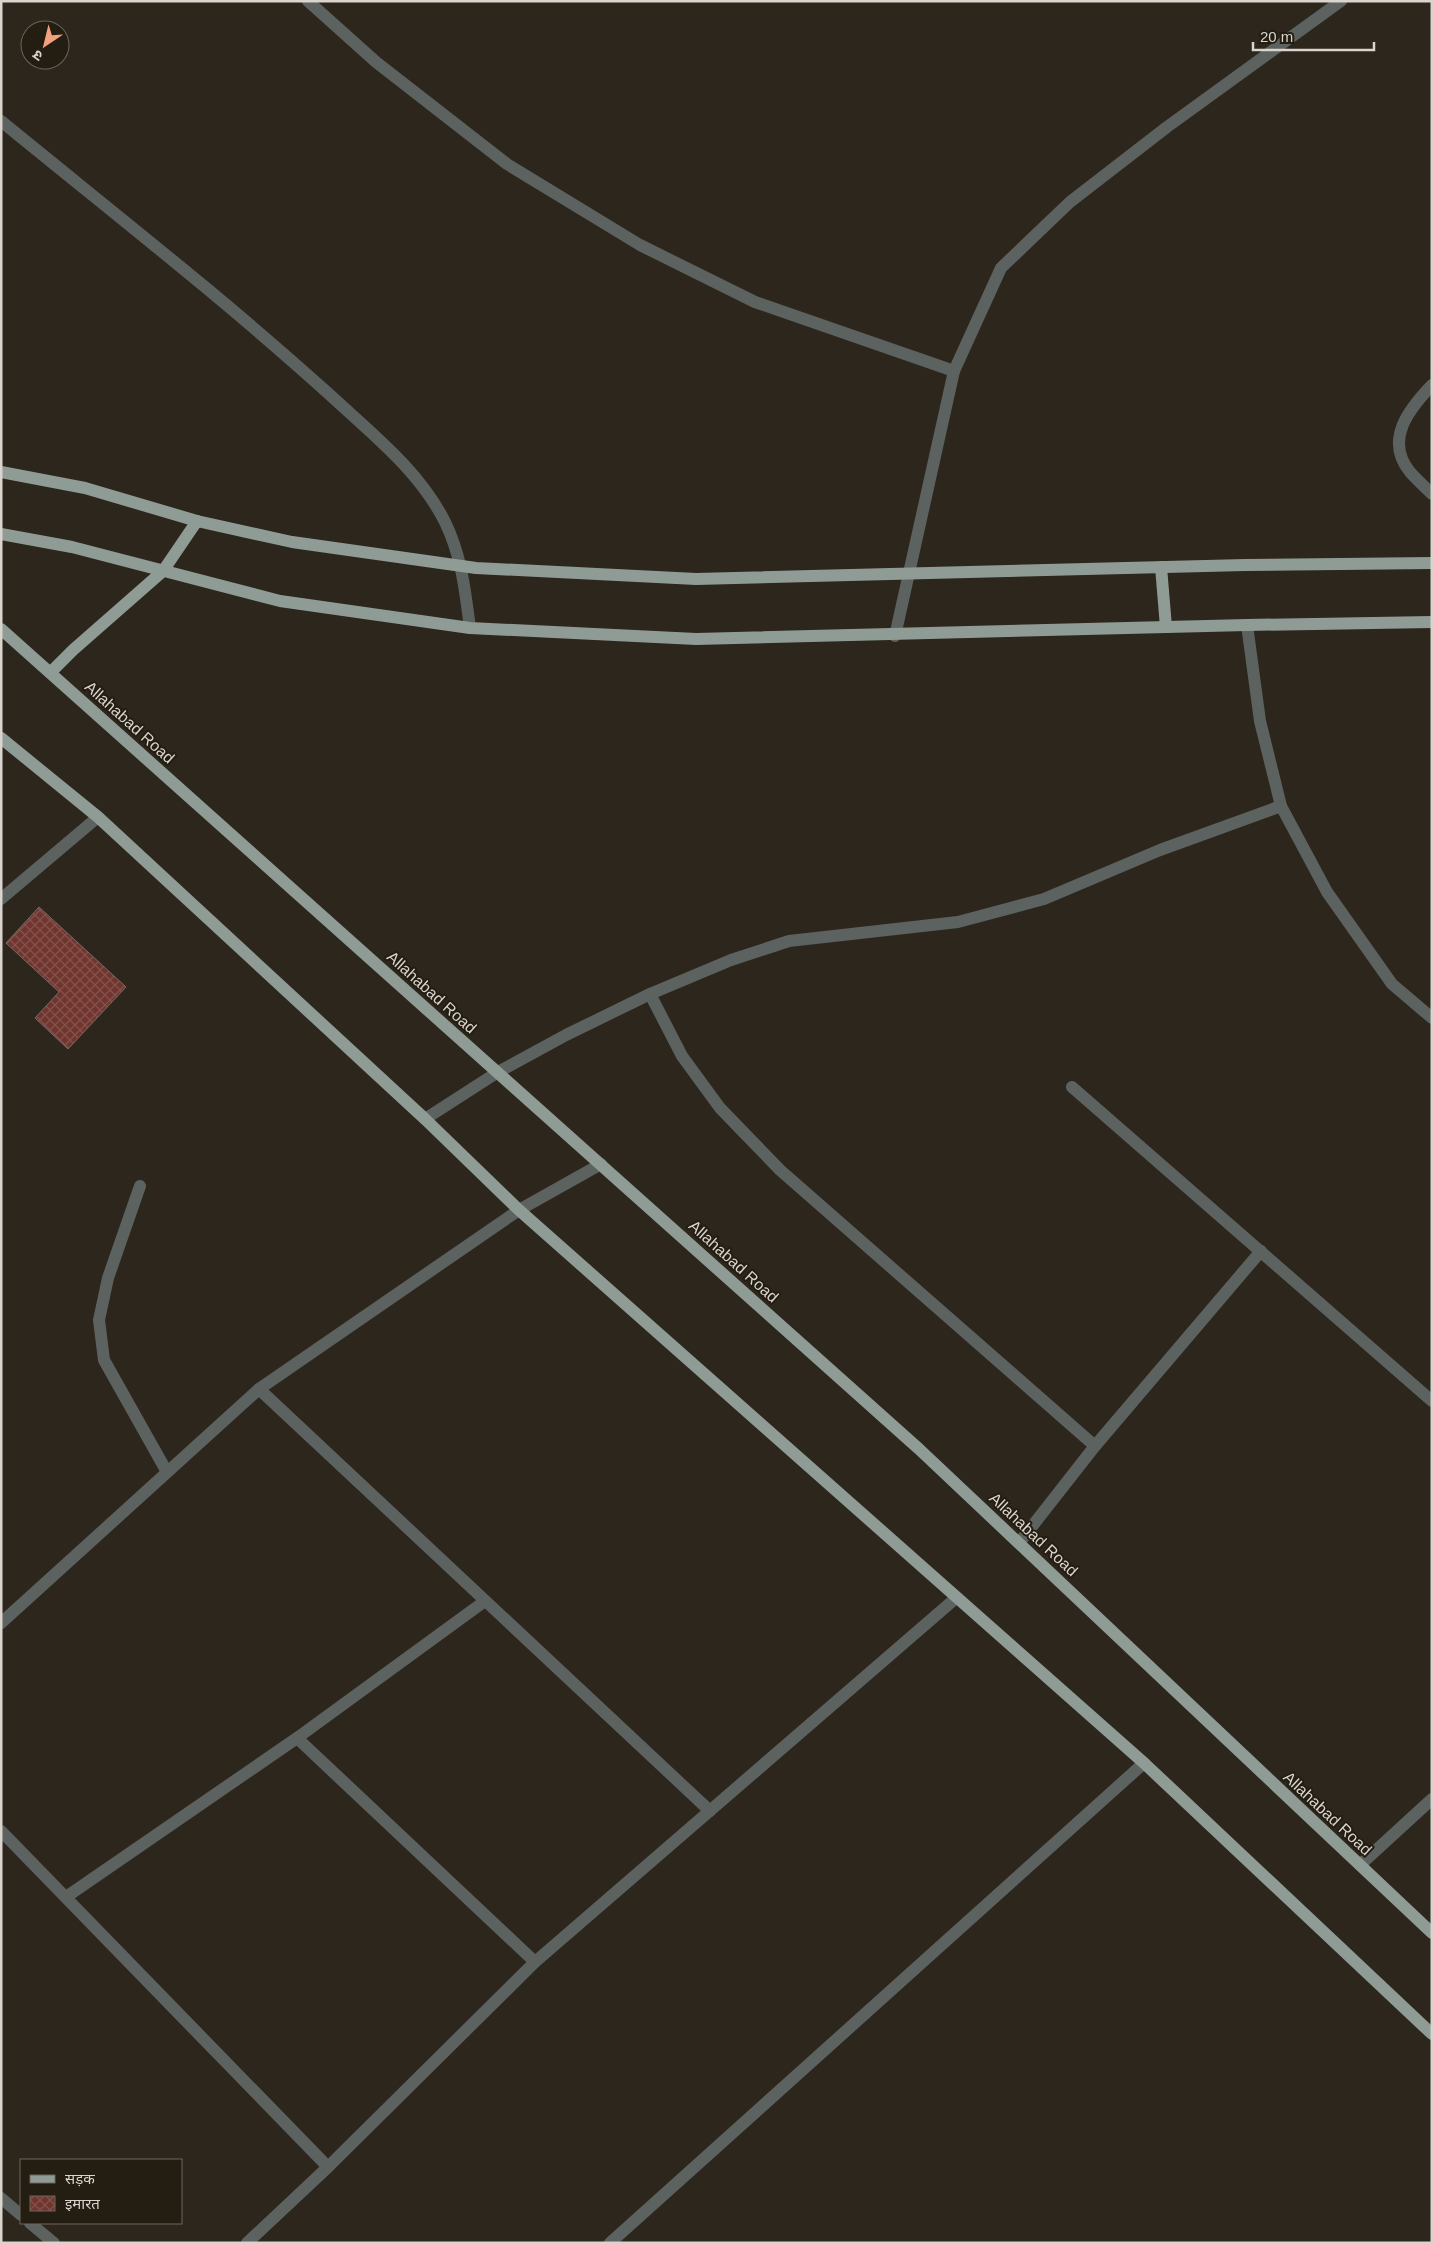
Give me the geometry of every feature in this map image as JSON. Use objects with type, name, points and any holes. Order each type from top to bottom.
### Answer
[{"type":"main road","points":[[1,472],[85,488],[197,521],[292,542],[462,566],[696,579],[1161,567],[1432,563]]},
{"type":"main road","points":[[50,672],[164,571],[197,521]]},
{"type":"main road","points":[[1,534],[72,547],[280,601],[470,628],[696,640],[895,636],[1247,624],[1432,622]]},
{"type":"main road","points":[[1161,567],[1166,627]]},
{"type":"main road","name":"Allahabad Road","points":[[1,629],[919,1449],[1432,1933]]},
{"type":"main road","points":[[1,738],[98,817],[425,1119],[519,1210],[1144,1763],[1432,2034]]},
{"type":"street","points":[[308,1],[376,62],[507,164],[640,245],[755,302],[954,371]]},
{"type":"street","points":[[895,636],[954,371],[1001,268],[1070,202],[1167,128],[1341,1]]},
{"type":"street","points":[[1,121],[293,362],[390,450],[428,494],[445,522],[462,566],[470,628]]},
{"type":"street","points":[[1432,385],[1413,404],[1398,434],[1401,454],[1409,471],[1432,494]]},
{"type":"street","points":[[1247,624],[1260,720],[1281,806],[1327,892],[1392,984],[1432,1018]]},
{"type":"street","points":[[425,1119],[498,1072],[650,994],[731,960],[789,941],[958,922],[1044,899],[1160,850],[1281,806]]},
{"type":"street","points":[[1,899],[98,817]]},
{"type":"street","points":[[650,994],[682,1056],[720,1108],[780,1170],[1095,1446]]},
{"type":"street","points":[[1072,1087],[1432,1401]]},
{"type":"street","points":[[1,1623],[259,1389],[519,1210],[601,1164]]},
{"type":"street","points":[[140,1186],[108,1278],[99,1320],[104,1360],[168,1472]]},
{"type":"street","points":[[1019,1543],[1095,1446],[1261,1252]]},
{"type":"street","points":[[259,1389],[710,1812]]},
{"type":"street","points":[[248,2243],[535,1962],[956,1598]]},
{"type":"street","points":[[66,1897],[297,1738],[485,1601]]},
{"type":"street","points":[[297,1738],[535,1962]]},
{"type":"street","points":[[610,2243],[1144,1763]]},
{"type":"street","points":[[1360,1865],[1432,1799]]},
{"type":"street","points":[[1,1831],[328,2166]]},
{"type":"street","points":[[1,2198],[20,2214]]},
{"type":"street","points":[[31,2224],[54,2243]]},
{"type":"building","points":[[39,907],[126,987],[68,1049],[35,1018],[59,992],[6,943]]}]
